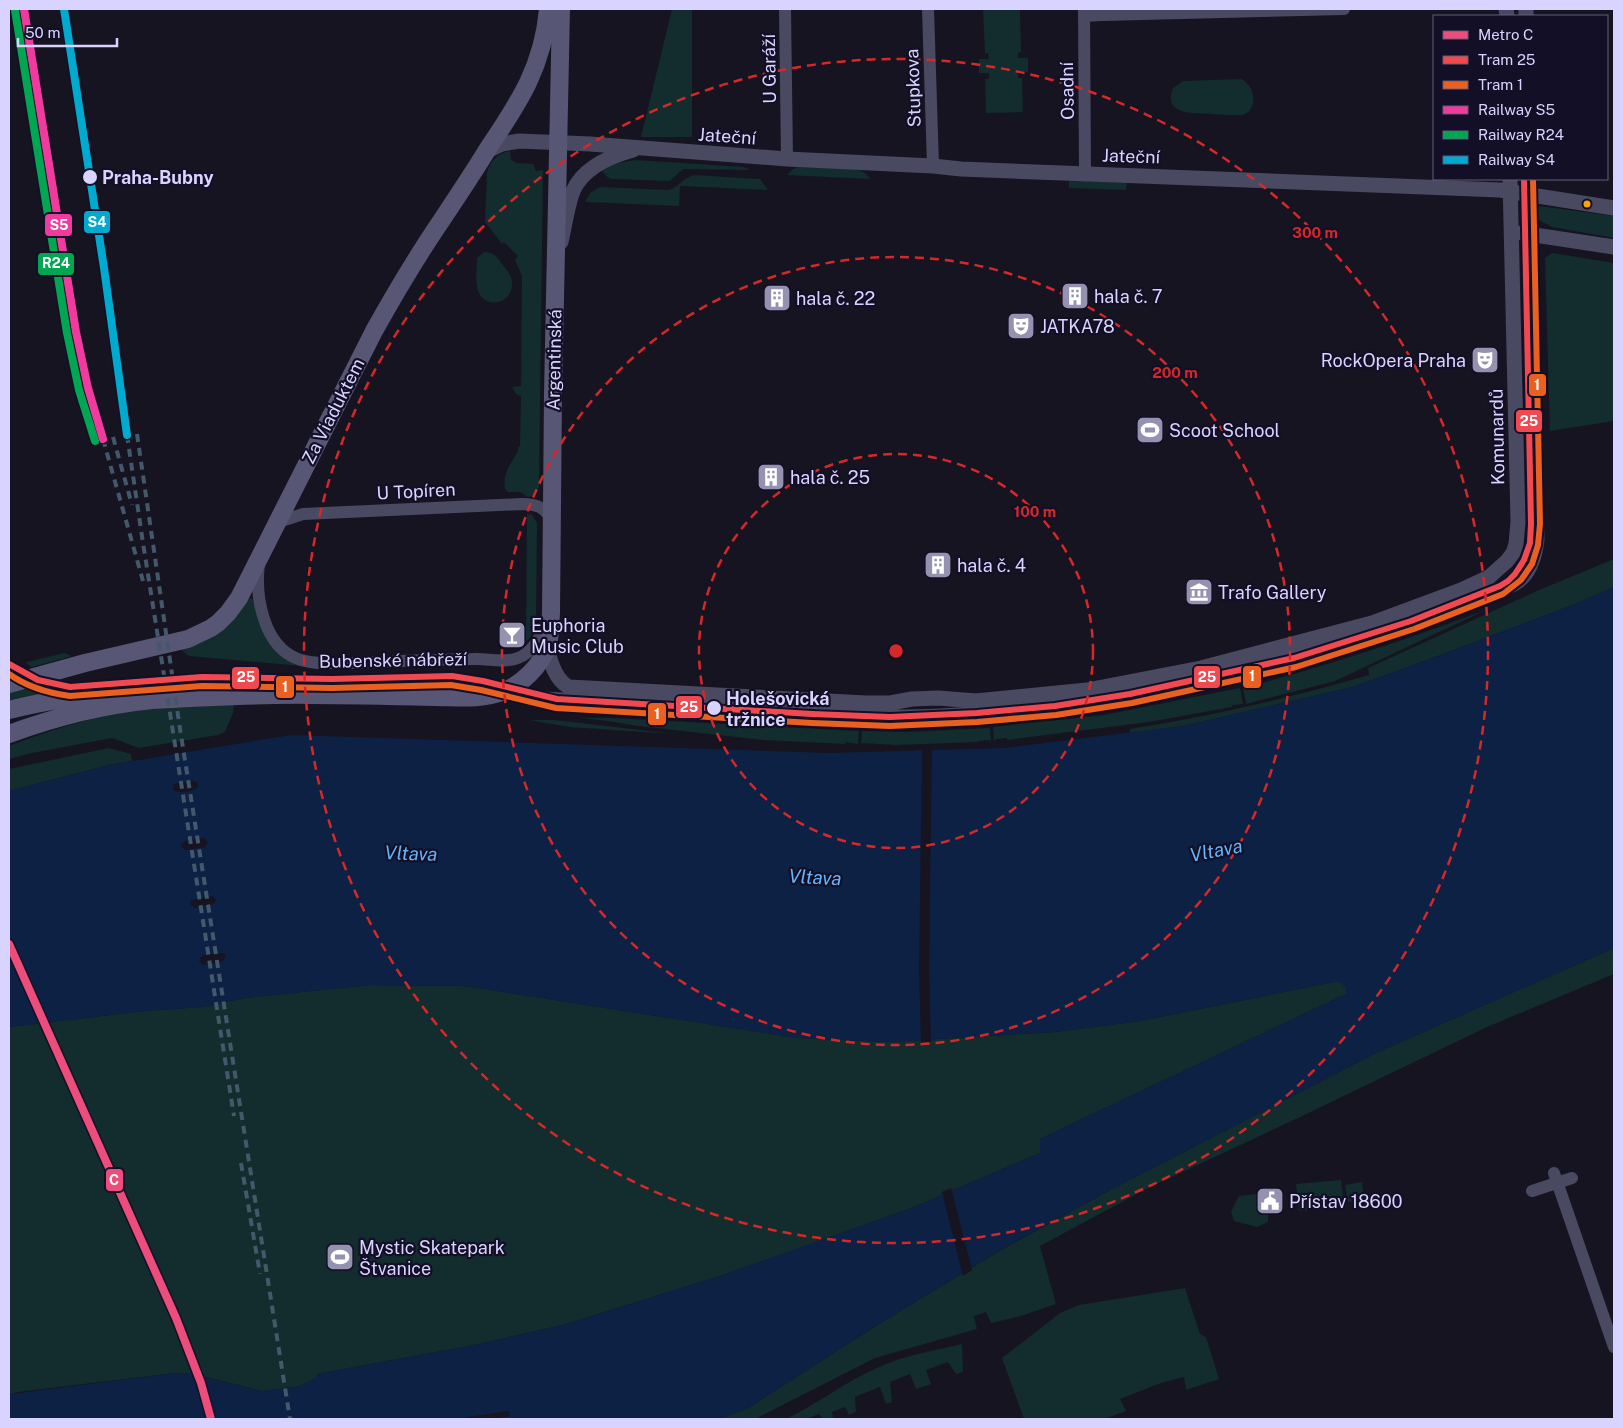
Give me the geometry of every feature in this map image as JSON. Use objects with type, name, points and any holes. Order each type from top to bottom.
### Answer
[{"type":"main road","points":[[487,151],[513,110],[533,73],[546,30],[548,9]]},
{"type":"main road","name":"Argentinská","points":[[503,692],[536,666],[547,647],[551,613],[551,522],[561,9]]},
{"type":"main road","name":"Za Viaduktem","points":[[9,684],[161,646],[200,634],[218,624],[228,613],[239,598],[394,294],[487,151]]},
{"type":"main road","points":[[9,710],[94,694],[180,686],[209,686],[309,695]]},
{"type":"main road","name":"Bubenské nábřeží","points":[[309,695],[490,696],[503,692]]},
{"type":"main road","points":[[9,734],[60,717],[131,702],[243,696],[309,695]]},
{"type":"street","name":"U Garáží","points":[[785,9],[787,159]]},
{"type":"street","name":"Stupkova","points":[[928,9],[933,166]]},
{"type":"street","points":[[1084,12],[1344,9]]},
{"type":"street","name":"Osadní","points":[[1084,12],[1085,173]]},
{"type":"street","name":"Jateční","points":[[487,151],[509,142],[559,143],[960,169],[1500,190],[1510,186],[1530,196],[1614,208]]},
{"type":"street","name":"Jateční","points":[[556,265],[570,200],[581,179],[593,168],[611,157],[645,148]]},
{"type":"street","points":[[1530,180],[1531,234]]},
{"type":"street","name":"Komunardů","points":[[547,647],[551,662],[562,682],[569,687],[880,704],[912,699],[938,698],[976,701],[1070,692],[1201,668],[1372,624],[1462,590],[1489,577],[1507,561],[1516,544],[1518,505],[1510,186]]},
{"type":"street","points":[[1511,232],[1614,246]]},
{"type":"street","name":"Bubenské nábřeží","points":[[503,692],[542,699],[812,714],[912,716],[977,714],[1055,706],[1130,694],[1294,658],[1410,621],[1488,592],[1502,590],[1519,582],[1525,574],[1532,564],[1537,540],[1531,234]]},
{"type":"street","name":"U Topíren","points":[[276,524],[303,514],[522,504],[541,507],[549,516],[551,522]]},
{"type":"street","name":"Bubenské nábřeží","points":[[260,557],[258,586],[260,606],[265,622],[281,648],[292,656],[304,661],[509,660],[525,655],[531,650],[540,637],[551,613]]},
{"type":"street","points":[[1556,1178],[1614,1347]]},
{"type":"street","points":[[1532,1191],[1556,1178],[1572,1178]]},
{"type":"green space","points":[[672,9],[692,9],[692,137],[641,137]]},
{"type":"green space","points":[[983,9],[1020,9],[1021,52],[1018,53],[1018,58],[1028,58],[1028,72],[1018,73],[1018,78],[1022,78],[1023,112],[986,113],[985,79],[989,79],[989,73],[979,73],[979,59],[989,59],[988,53],[985,53]]},
{"type":"green space","points":[[1241,79],[1249,86],[1253,97],[1251,108],[1243,115],[1189,113],[1176,108],[1172,104],[1173,88],[1183,81]]},
{"type":"green space","points":[[510,151],[511,160],[517,163],[533,164],[536,171],[543,170],[539,487],[532,496],[528,497],[520,492],[508,492],[505,489],[504,483],[508,469],[520,446],[521,396],[516,394],[512,387],[521,386],[522,276],[515,260],[518,256],[504,242],[502,244],[485,222],[487,172],[496,158],[502,153]]},
{"type":"green space","points":[[635,160],[744,167],[750,170],[683,169],[670,181],[611,179],[601,169],[617,163]]},
{"type":"green space","points":[[798,167],[855,169],[864,172],[870,179],[787,175]]},
{"type":"green space","points":[[694,175],[760,179],[768,190],[680,186],[679,206],[585,202],[590,193],[600,187],[669,190]]},
{"type":"green space","points":[[1069,180],[1127,183],[1126,190],[1069,188]]},
{"type":"green space","points":[[1539,206],[1614,216],[1614,238],[1552,227],[1535,218],[1535,209]]},
{"type":"green space","points":[[484,252],[496,257],[511,277],[512,286],[510,293],[505,299],[498,302],[485,300],[480,295],[477,286],[477,258]]},
{"type":"green space","points":[[1552,253],[1614,263],[1614,421],[1550,431],[1545,258]]},
{"type":"green space","points":[[527,514],[532,515],[537,523],[537,530],[536,622],[532,634],[526,640]]},
{"type":"green space","points":[[1614,559],[1614,587],[1573,605],[1353,687],[1183,726],[1130,733],[1130,729],[1250,706],[1369,675],[1368,668],[1539,590]]},
{"type":"green space","points":[[249,598],[254,599],[258,621],[268,639],[302,666],[189,656],[179,648],[217,635],[228,625]]},
{"type":"green space","points":[[1488,609],[1335,681],[1246,704],[1243,688],[1366,652]]},
{"type":"green space","points":[[64,653],[72,656],[32,667],[26,663],[27,662]]},
{"type":"green space","points":[[450,680],[485,685],[464,688],[367,684],[367,682]]},
{"type":"green space","points":[[34,684],[53,690],[70,692],[9,706],[9,692]]},
{"type":"green space","points":[[1240,688],[1243,704],[1232,705],[1232,707],[1149,722],[1007,740],[1007,738],[996,739],[994,742],[993,727],[1104,715]]},
{"type":"green space","points":[[234,704],[233,713],[225,732],[218,735],[139,748],[112,738],[9,759],[9,746],[63,727],[101,717],[157,707]]},
{"type":"green space","points":[[581,718],[859,731],[858,744],[846,742],[845,744],[763,740]]},
{"type":"green space","points":[[529,720],[555,720],[674,734],[569,727]]},
{"type":"green space","points":[[990,728],[991,742],[989,740],[895,745],[861,744],[862,731],[907,732]]},
{"type":"green space","points":[[109,748],[131,754],[132,761],[109,765],[9,791],[9,769]]},
{"type":"green space","points":[[1614,948],[1614,974],[1487,1027],[1148,1188],[1040,1246],[1056,1304],[1021,1316],[991,1323],[986,1312],[974,1316],[977,1329],[875,1358],[755,1419],[720,1419],[748,1408],[874,1327],[999,1251],[1112,1189],[1378,1052]]},
{"type":"green space","points":[[1339,981],[1346,987],[1346,994],[1040,1139],[1040,1153],[914,1207],[723,1275],[563,1325],[474,1345],[317,1374],[318,1377],[300,1386],[262,1391],[194,1374],[175,1373],[18,1392],[9,1395],[9,1027],[144,1011],[202,1007],[245,998],[369,985],[465,986],[797,1038],[888,1042],[1055,1032],[1140,1021]]},
{"type":"green space","points":[[1341,1180],[1344,1207],[1299,1211],[1296,1184]]},
{"type":"green space","points":[[1362,1182],[1364,1200],[1348,1202],[1345,1185]]},
{"type":"green space","points":[[1258,1194],[1268,1207],[1268,1222],[1257,1227],[1234,1221],[1231,1212],[1239,1196]]},
{"type":"green space","points":[[1185,1288],[1200,1334],[1206,1337],[1219,1379],[1186,1390],[1184,1377],[1161,1383],[1120,1399],[1126,1411],[1104,1419],[1024,1419],[1002,1358],[1060,1313],[1079,1305]]},
{"type":"green space","points":[[962,1344],[963,1372],[956,1374],[948,1362],[926,1370],[931,1384],[916,1389],[910,1374],[890,1382],[892,1402],[886,1404],[880,1387],[855,1397],[856,1412],[849,1415],[845,1407],[832,1412],[833,1419],[823,1419],[819,1414],[806,1419],[786,1419],[865,1374],[887,1364]]},
{"type":"water","name":"Vltava","points":[[1614,587],[1614,948],[1378,1052],[1112,1189],[1000,1250],[874,1327],[748,1408],[720,1419],[493,1419],[510,1416],[509,1411],[455,1419],[9,1419],[9,1395],[11,1394],[175,1373],[194,1374],[262,1391],[300,1386],[318,1377],[317,1374],[474,1345],[563,1325],[723,1275],[914,1207],[1040,1153],[1040,1139],[1346,994],[1346,987],[1339,981],[1140,1021],[1055,1032],[888,1042],[797,1038],[465,986],[369,985],[245,998],[202,1007],[144,1011],[9,1027],[9,791],[109,765],[291,735],[829,753],[1004,748],[1183,726],[1353,687],[1573,605]],"holes":[[[193,781],[198,783],[198,787],[189,791],[179,792],[173,790],[174,784]],[[204,838],[208,842],[205,847],[186,850],[181,845],[185,841]],[[212,896],[216,899],[214,904],[195,908],[190,904],[191,900]],[[221,953],[225,954],[226,957],[222,962],[203,965],[199,961],[204,955]]]},
{"type":"pier","points":[[922,748],[932,748],[929,970],[931,1042],[921,1043],[919,970]]},
{"type":"pier","points":[[951,1188],[972,1270],[963,1276],[942,1192]]},
{"type":"railway","points":[[137,434],[180,729],[290,1419]]},
{"type":"railway","points":[[127,435],[234,1116]]},
{"type":"railway","points":[[113,437],[132,505]]},
{"type":"railway","points":[[103,439],[143,581]]},
{"type":"railway","points":[[241,1163],[260,1274]]},
{"type":"metro line","name":"C","points":[[9,944],[176,1318],[201,1383],[211,1419]]},
{"type":"tram line","name":"25","points":[[9,664],[38,680],[70,687],[202,677],[332,679],[452,676],[483,681],[557,699],[890,717],[977,713],[1055,706],[1130,694],[1294,658],[1411,621],[1500,586],[1508,581],[1524,560],[1530,543],[1524,180]]},
{"type":"tram line","name":"1","points":[[9,674],[23,683],[38,689],[70,696],[202,686],[332,688],[451,685],[481,690],[556,708],[890,726],[977,722],[1056,715],[1132,703],[1296,667],[1414,629],[1503,594],[1521,580],[1532,564],[1538,545],[1540,524],[1533,180]]},
{"type":"rail line","name":"S5","points":[[24,9],[76,332],[88,388],[103,439]]},
{"type":"rail line","name":"S4","points":[[64,9],[104,268],[127,435]]},
{"type":"rail line","name":"R24","points":[[15,10],[67,333],[79,390],[95,441]]},
{"type":"place","name":"Praha-Bubny","points":[[90,177]]},
{"type":"place","name":"hala č. 7","points":[[1075,296]]},
{"type":"place","name":"hala č. 22","points":[[777,298]]},
{"type":"place","name":"JATKA78","points":[[1021,326]]},
{"type":"place","name":"RockOpera Praha","points":[[1485,360]]},
{"type":"place","name":"Scoot School","points":[[1150,430]]},
{"type":"place","name":"hala č. 25","points":[[771,477]]},
{"type":"place","name":"hala č. 4","points":[[938,565]]},
{"type":"place","name":"Trafo Gallery","points":[[1199,592]]},
{"type":"place","name":"Euphoria Music Club","points":[[512,635]]},
{"type":"place","name":"Holešovická tržnice","points":[[714,708]]},
{"type":"place","name":"Přístav 18600","points":[[1270,1201]]},
{"type":"place","name":"Mystic Skatepark Štvanice","points":[[340,1257]]}]
